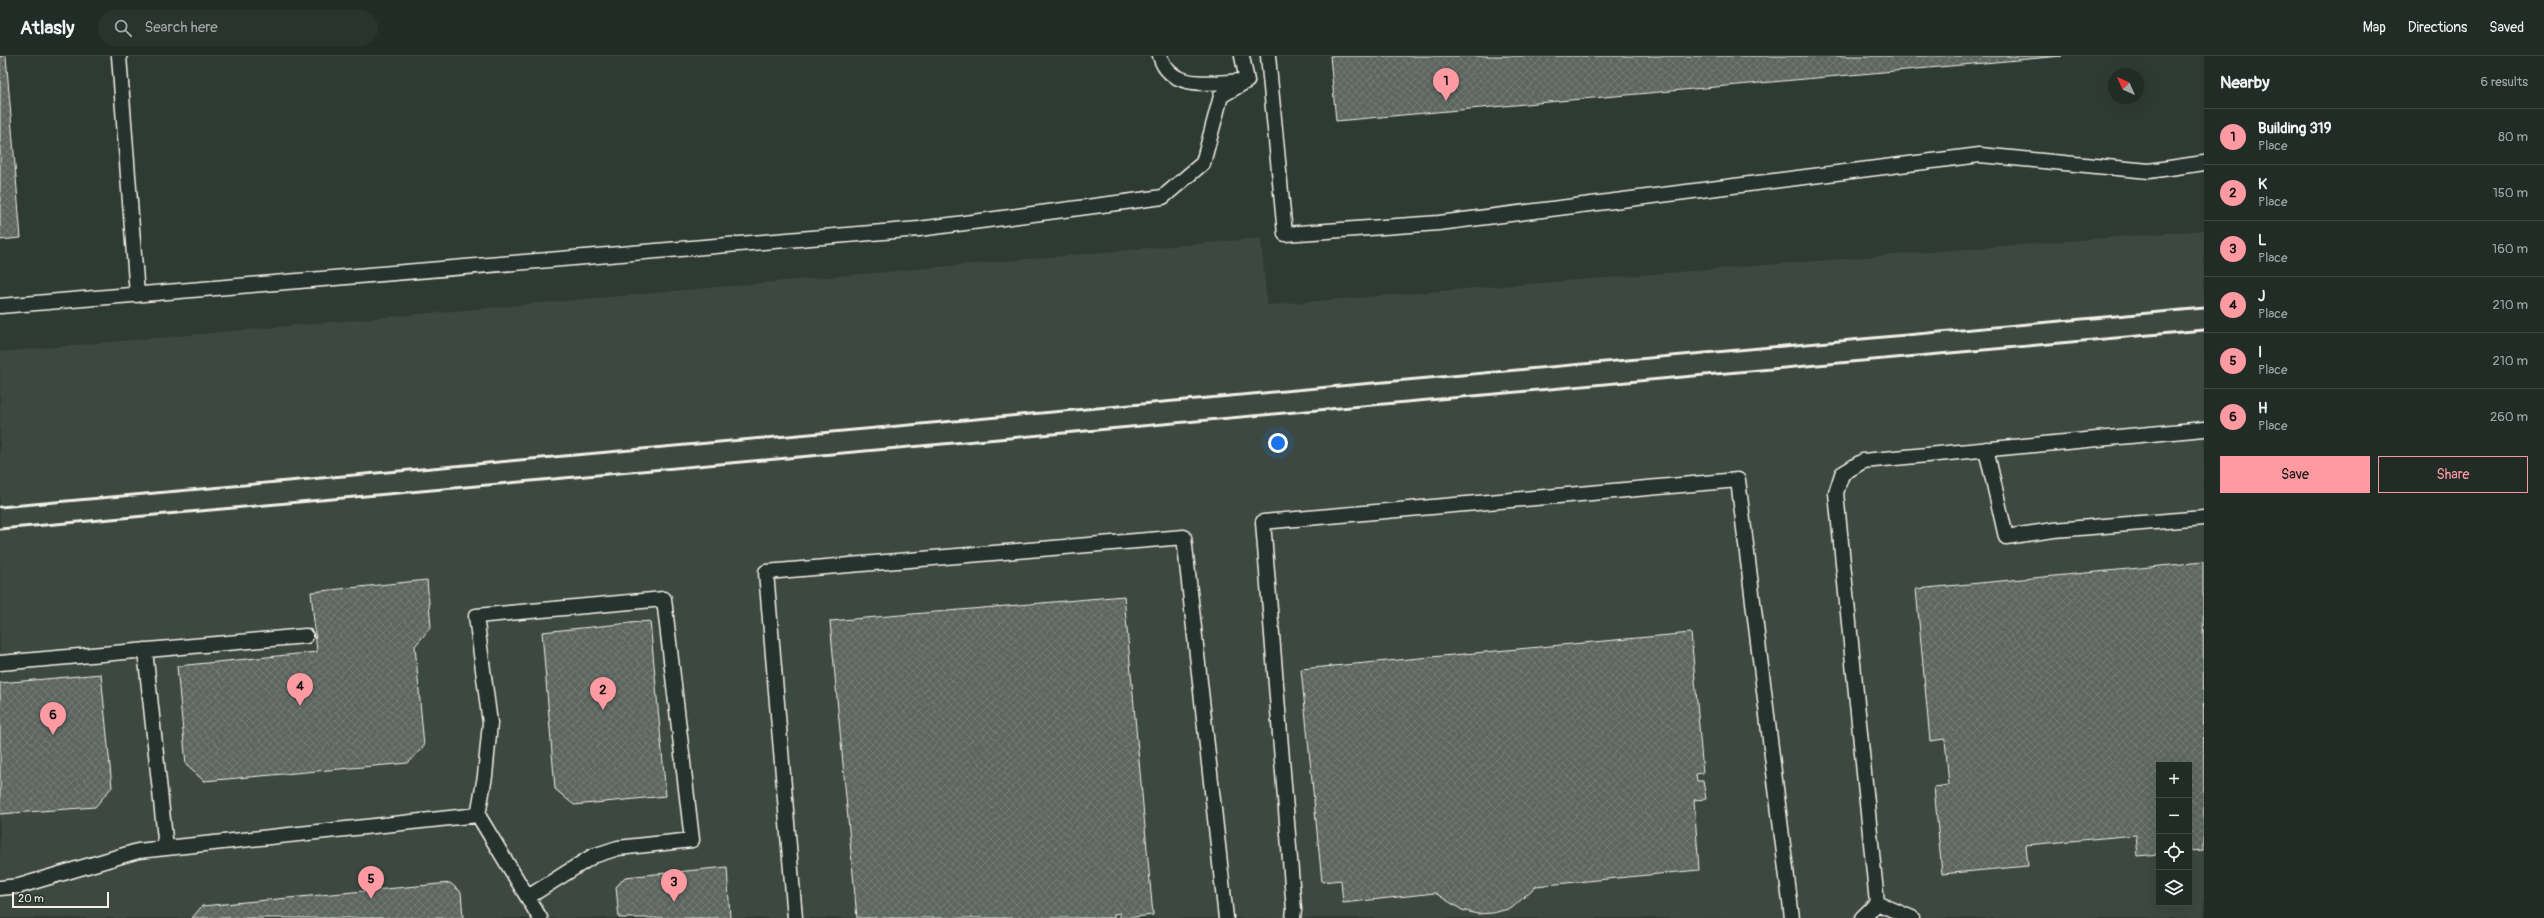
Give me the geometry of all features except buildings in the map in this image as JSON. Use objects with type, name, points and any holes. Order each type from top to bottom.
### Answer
[{"type":"lane","points":[[119,56],[137,294]]},
{"type":"lane","points":[[1160,56],[1162,64],[1170,74],[1184,82],[1247,81]]},
{"type":"lane","points":[[1242,56],[1247,81]]},
{"type":"lane","points":[[1268,56],[1285,234],[1439,223],[1980,155],[2149,171],[2204,163]]},
{"type":"lane","points":[[0,306],[919,229],[1163,197],[1203,163],[1221,96],[1247,81]]},
{"type":"lane","points":[[1877,903],[1836,493],[1842,474],[1863,461],[2204,429]]},
{"type":"lane","points":[[1986,449],[2006,537],[2054,530],[2204,518]]},
{"type":"lane","points":[[1293,918],[1294,910],[1263,522],[1738,480],[1792,918]]},
{"type":"lane","points":[[795,918],[766,572],[1184,537],[1226,918]]},
{"type":"lane","points":[[528,897],[593,856],[618,848],[692,840],[664,598],[476,616],[490,723],[485,776],[478,815],[540,918]]},
{"type":"lane","points":[[0,663],[306,636]]},
{"type":"lane","points":[[145,650],[166,848]]},
{"type":"lane","points":[[0,888],[19,886],[138,851],[478,815]]},
{"type":"lane","points":[[1862,918],[1877,903]]},
{"type":"lane","points":[[1877,903],[1912,918]]},
{"type":"shaded area","points":[[2204,230],[2204,918],[0,918],[0,352],[1261,238],[1267,305]]},
{"type":"railway","points":[[0,507],[2204,308]]},
{"type":"railway","points":[[0,529],[2204,330]]},
{"type":"place","name":"Building 319","points":[[1446,101]]},
{"type":"place","name":"J","points":[[300,706]]},
{"type":"place","name":"K","points":[[603,710]]},
{"type":"place","name":"H","points":[[53,735]]},
{"type":"place","name":"I","points":[[371,899]]},
{"type":"place","name":"L","points":[[674,902]]}]
